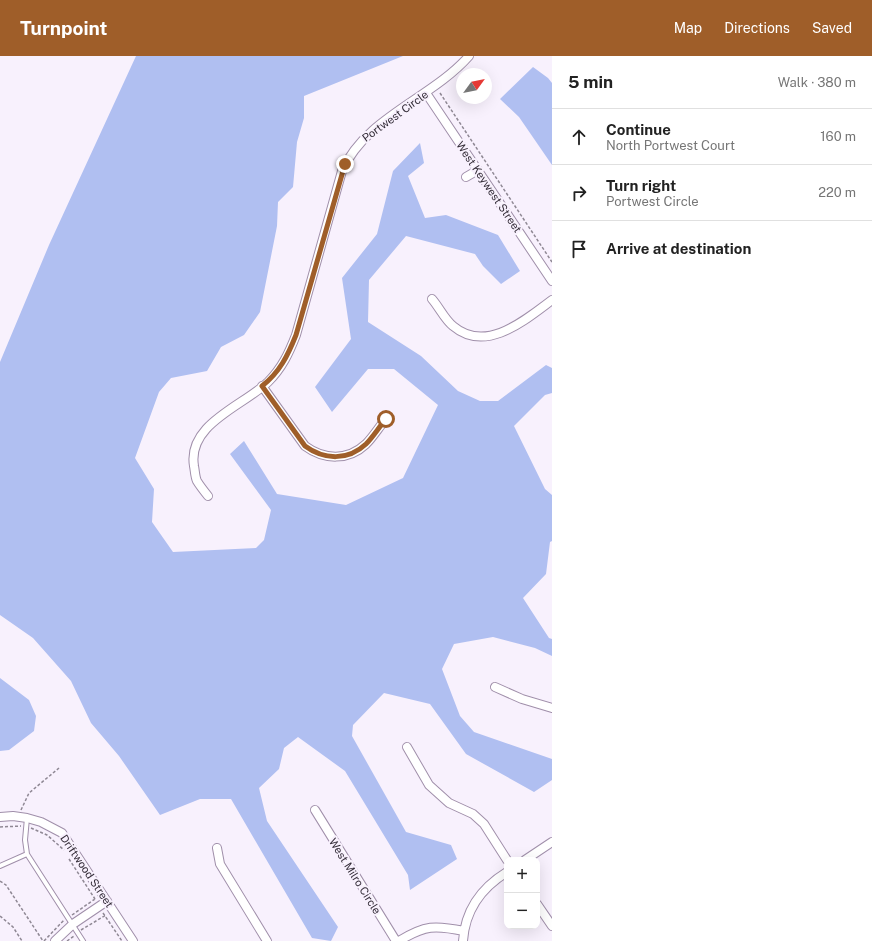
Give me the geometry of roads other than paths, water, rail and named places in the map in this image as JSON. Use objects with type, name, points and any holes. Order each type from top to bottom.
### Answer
[{"type":"street","name":"Portwest Circle","points":[[208,496],[197,481],[194,463],[195,448],[200,434],[262,386],[286,360],[296,335],[342,171],[349,156],[368,133],[450,75],[469,56]]},
{"type":"street","name":"West Keywest Street","points":[[426,93],[552,281]]},
{"type":"street","points":[[466,177],[478,170]]},
{"type":"street","points":[[432,299],[452,326],[467,334],[484,337],[496,335],[510,329],[552,300]]},
{"type":"street","points":[[262,386],[305,446],[315,453],[329,457],[341,457],[366,444],[386,419]]},
{"type":"street","points":[[495,687],[522,699],[552,708]]},
{"type":"street","points":[[407,746],[429,785],[449,802],[473,814],[484,824],[505,857]]},
{"type":"street","name":"West Milro Circle","points":[[315,810],[398,941]]},
{"type":"street","name":"Driftwood Street","points":[[0,817],[13,816],[27,818],[41,822],[62,833],[133,941]]},
{"type":"street","points":[[530,857],[552,842]]},
{"type":"street","points":[[217,848],[220,864],[267,941]]},
{"type":"street","points":[[463,941],[467,918],[474,903],[484,890],[504,874]]},
{"type":"street","points":[[55,941],[73,924],[107,901]]},
{"type":"street","points":[[540,908],[552,926]]},
{"type":"street","points":[[398,941],[416,931],[428,928],[442,927],[464,931]]},
{"type":"lane","points":[[27,818],[25,840],[27,854],[83,941]]},
{"type":"lane","points":[[0,866],[27,854]]},
{"type":"water","points":[[136,56],[403,56],[304,96],[304,118],[297,142],[293,187],[278,202],[277,226],[260,312],[244,335],[221,347],[207,371],[171,378],[159,392],[135,458],[154,489],[152,522],[173,552],[256,548],[264,540],[271,510],[230,454],[244,441],[277,494],[346,505],[403,478],[438,405],[394,369],[368,369],[332,412],[315,387],[351,339],[342,278],[377,234],[393,171],[420,143],[424,163],[408,176],[425,218],[446,215],[498,235],[520,271],[501,284],[483,266],[475,254],[406,236],[369,280],[368,322],[421,356],[458,391],[480,401],[498,401],[546,365],[552,368],[552,393],[545,395],[514,426],[545,489],[552,495],[552,541],[550,542],[546,574],[523,598],[549,638],[552,639],[552,656],[535,648],[493,637],[454,644],[442,669],[460,716],[474,732],[552,759],[552,780],[534,792],[466,754],[430,704],[384,693],[353,725],[352,736],[406,832],[451,845],[457,859],[410,890],[408,875],[345,771],[298,737],[284,748],[279,769],[259,788],[267,821],[338,927],[331,941],[312,938],[231,799],[200,799],[160,815],[119,756],[91,723],[71,681],[33,638],[0,615],[0,362],[49,245]]},
{"type":"water","points":[[533,67],[548,78],[552,83],[552,165],[519,117],[500,99]]},
{"type":"water","points":[[0,678],[29,700],[36,716],[34,731],[9,750],[0,751]]}]
